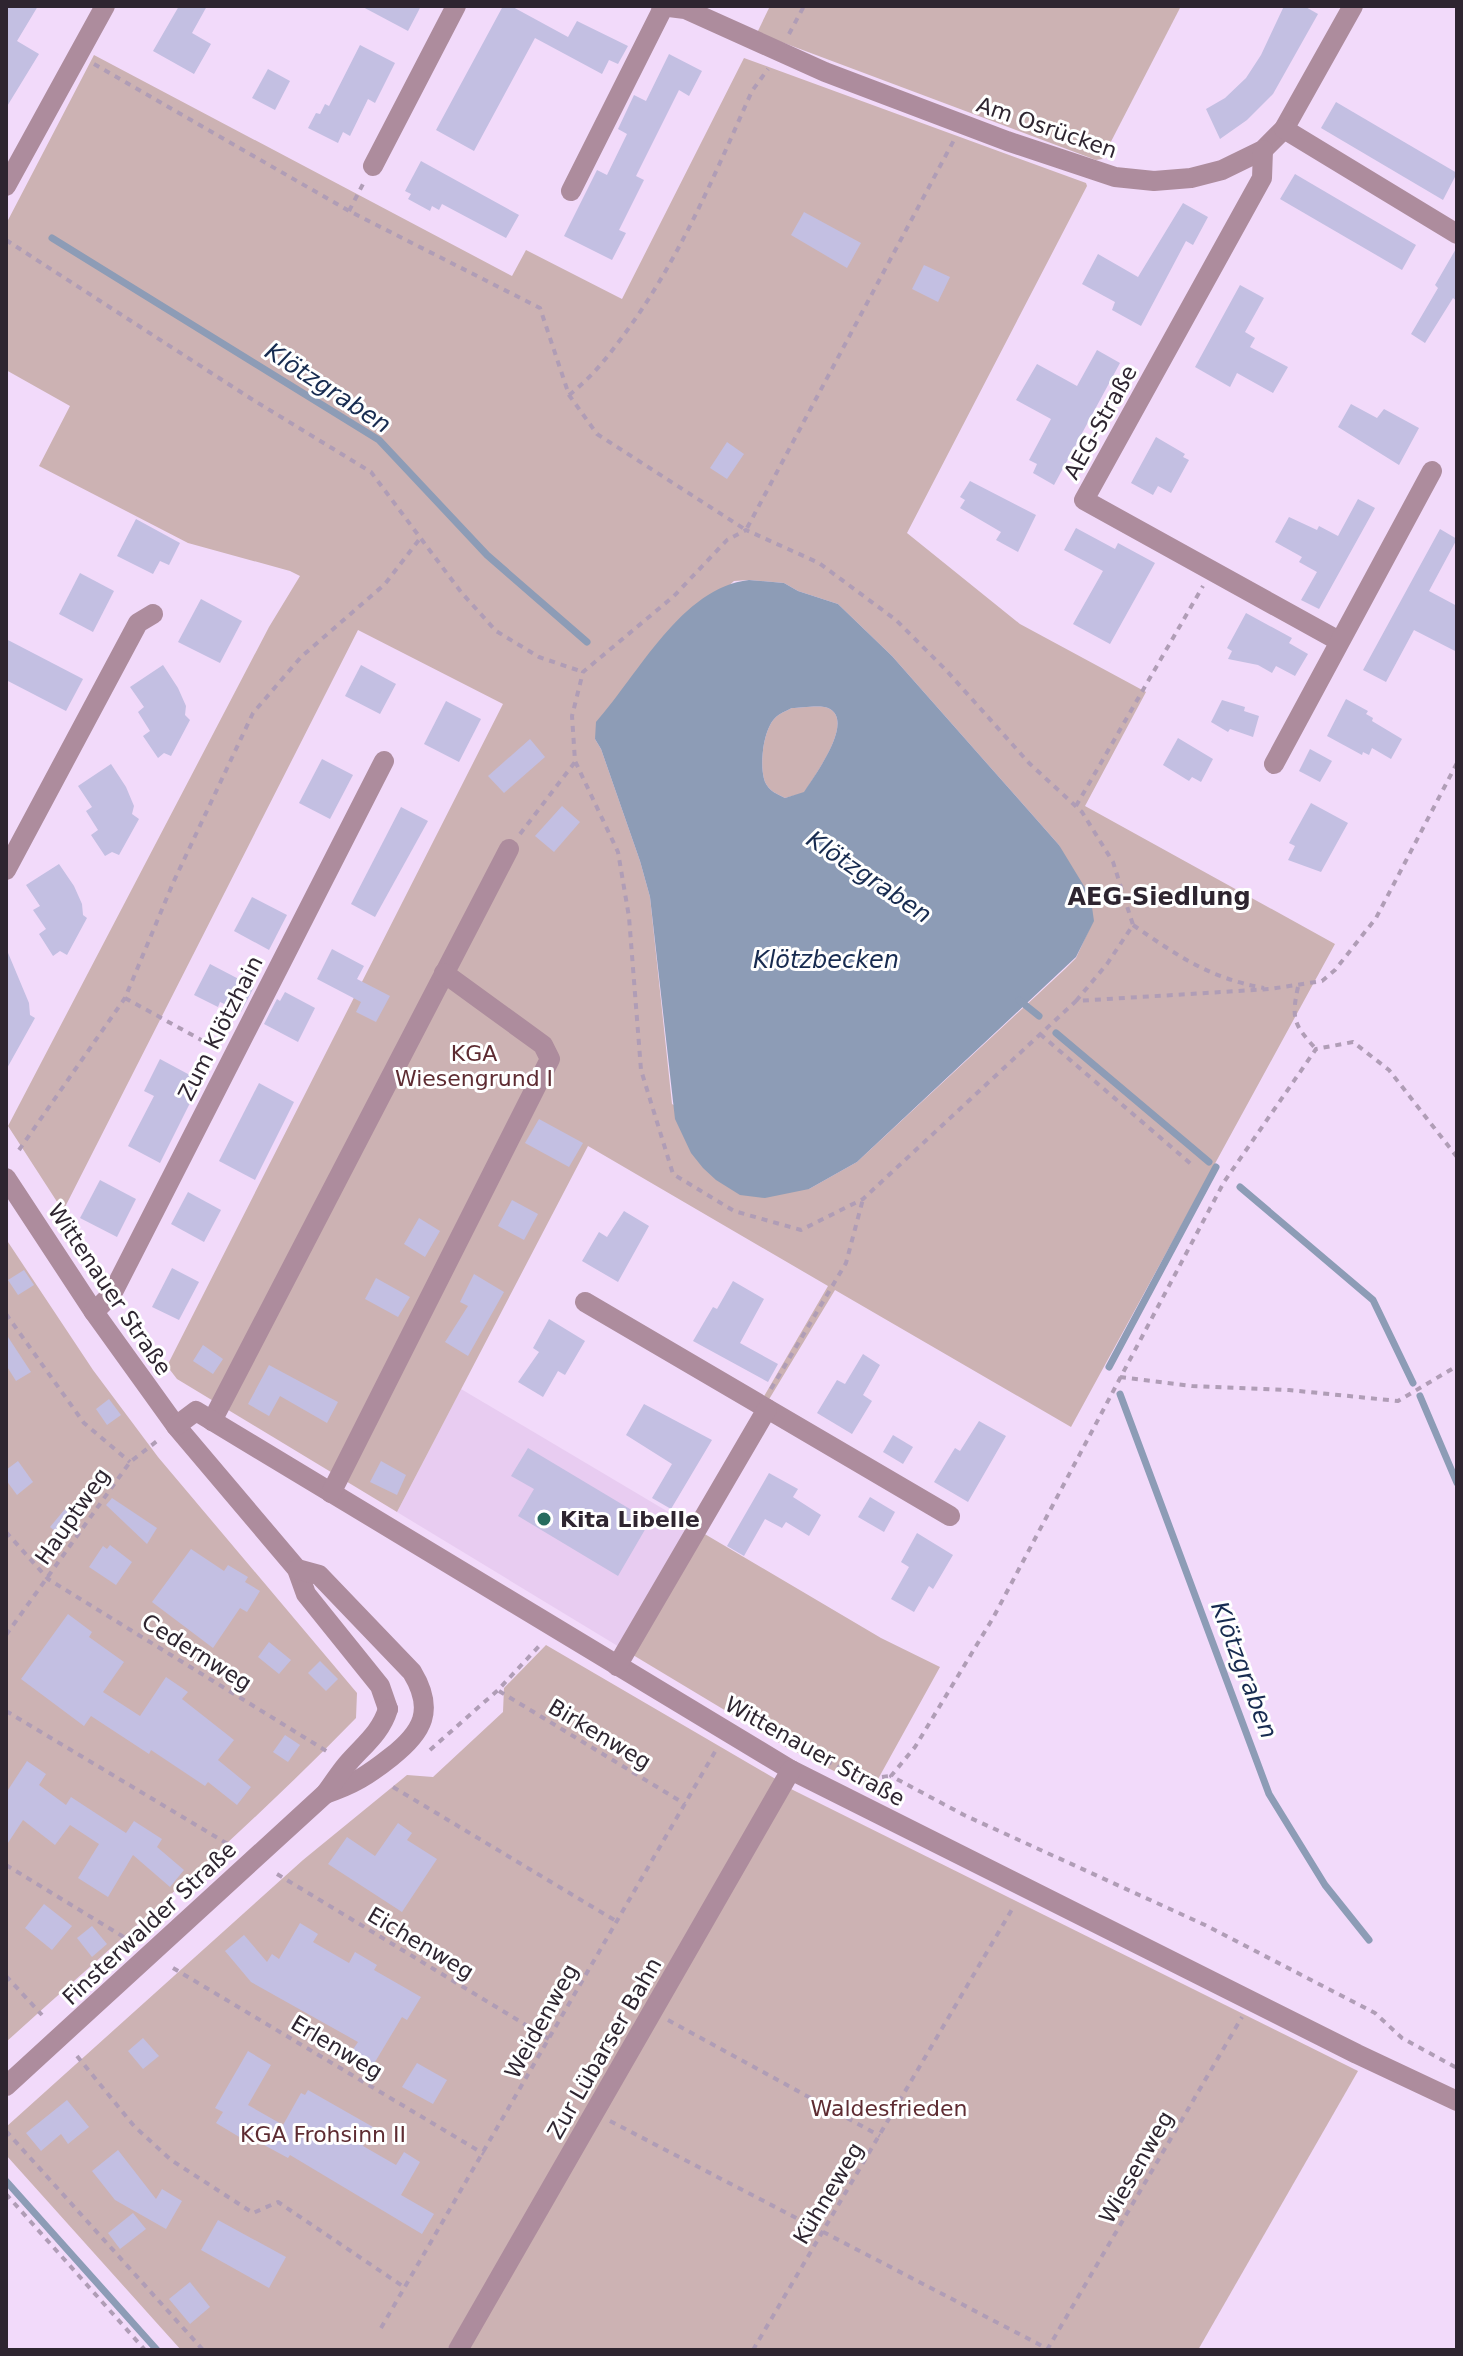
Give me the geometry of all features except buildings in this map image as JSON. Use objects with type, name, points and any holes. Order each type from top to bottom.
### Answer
[{"type":"street","points":[[6,186],[105,6]]},
{"type":"street","points":[[373,166],[456,6]]},
{"type":"street","points":[[571,191],[663,6]]},
{"type":"street","name":"Am Osrücken","points":[[663,6],[685,9],[825,72],[962,124],[1115,177],[1154,181],[1191,178],[1222,170],[1263,150],[1284,129],[1353,6]]},
{"type":"street","points":[[1284,129],[1457,234]]},
{"type":"street","name":"AEG-Straße","points":[[1263,150],[1262,178],[1084,500],[1339,641]]},
{"type":"street","points":[[1274,764],[1432,471]]},
{"type":"street","points":[[6,870],[138,623],[153,614]]},
{"type":"street","name":"Zum Klötzhain","points":[[94,1312],[112,1294],[384,761]]},
{"type":"street","points":[[176,1426],[196,1411],[212,1421],[509,849]]},
{"type":"street","points":[[331,1493],[550,1059],[543,1045],[444,973]]},
{"type":"street","name":"Wittenauer Straße","points":[[6,1178],[94,1312],[176,1426],[297,1569],[306,1594],[380,1686],[388,1709]]},
{"type":"street","points":[[585,1302],[950,1516]]},
{"type":"street","points":[[617,1666],[767,1409]]},
{"type":"street","name":"Wittenauer Straße","points":[[212,1421],[791,1770],[1357,2054],[1457,2101]]},
{"type":"street","name":"Wittenauer Straße","points":[[297,1569],[319,1575],[412,1672],[421,1687],[425,1705]]},
{"type":"street","points":[[388,1709],[425,1705]]},
{"type":"street","name":"Finsterwalder Straße","points":[[325,1794],[356,1783],[406,1745],[421,1728],[425,1705]]},
{"type":"street","name":"Finsterwalder Straße","points":[[6,2086],[325,1794],[384,1723],[388,1709]]},
{"type":"street","name":"Zur Lübarser Bahn","points":[[458,2350],[791,1770]]},
{"type":"path","points":[[569,395],[590,379],[650,300],[683,243],[752,91],[780,52],[804,6]]},
{"type":"path","points":[[94,64],[349,211],[540,308],[569,395],[597,434],[746,530],[819,563],[896,620],[946,670],[1029,763],[1082,812],[1113,862],[1133,925],[1186,962],[1233,982],[1270,989]]},
{"type":"path","points":[[962,124],[746,530],[727,540],[674,596],[583,672],[572,716],[575,761],[618,852],[629,917],[641,1070],[673,1174],[734,1211],[801,1230],[863,1199],[1076,1001],[1107,964],[1133,925]]},
{"type":"path","points":[[349,211],[373,166]]},
{"type":"path","points":[[6,240],[237,390],[371,472],[461,592],[496,631],[539,657],[583,672]]},
{"type":"path","points":[[19,1150],[125,998],[173,883],[253,713],[301,657],[385,584],[422,536]]},
{"type":"path","points":[[1076,806],[1212,571]]},
{"type":"path","points":[[509,849],[575,761]]},
{"type":"path","points":[[1076,1001],[1270,989],[1322,981],[1335,970],[1376,918],[1457,763]]},
{"type":"path","points":[[1298,985],[1295,1002],[1297,1028],[1316,1049]]},
{"type":"path","points":[[125,998],[232,1057]]},
{"type":"path","points":[[1040,1034],[1191,1164]]},
{"type":"path","points":[[1457,1157],[1389,1070],[1365,1051],[1353,1042],[1316,1049],[1224,1182],[993,1618],[915,1747],[891,1776],[964,1815],[1205,1925],[1375,2013],[1402,2038],[1457,2068]]},
{"type":"path","points":[[767,1409],[766,1399],[846,1263],[863,1199]]},
{"type":"path","points":[[6,1314],[84,1423],[130,1462]]},
{"type":"path","points":[[1120,1377],[1192,1386],[1289,1390],[1398,1401],[1457,1366]]},
{"type":"path","name":"Hauptweg","points":[[6,1635],[130,1462],[176,1426]]},
{"type":"path","name":"Cedernweg","points":[[6,1532],[48,1579],[328,1752]]},
{"type":"path","points":[[430,1751],[498,1690],[554,1629]]},
{"type":"path","name":"Birkenweg","points":[[498,1690],[685,1804]]},
{"type":"path","points":[[6,1711],[231,1846]]},
{"type":"path","name":"Weidenweg","points":[[381,2328],[728,1731]]},
{"type":"path","points":[[398,1778],[391,1786],[616,1921]]},
{"type":"path","points":[[6,1865],[127,1939]]},
{"type":"path","name":"Eichenweg","points":[[277,1874],[549,2039]]},
{"type":"path","name":"Kühneweg","points":[[753,2350],[1025,1887]]},
{"type":"path","name":"Erlenweg","points":[[173,1968],[484,2154]]},
{"type":"path","points":[[6,1976],[42,2015]]},
{"type":"path","name":"Wiesenweg","points":[[1047,2350],[1253,2000]]},
{"type":"path","points":[[653,2012],[880,2136]]},
{"type":"path","points":[[77,2056],[134,2126],[171,2160],[253,2213],[278,2202],[404,2287]]},
{"type":"path","points":[[593,2112],[1047,2350]]},
{"type":"path","points":[[6,2131],[203,2350]]},
{"type":"path","points":[[6,2194],[145,2350]]},
{"type":"shaded area","name":"Kita Libelle","points":[[461,1389],[692,1526],[621,1648],[397,1512]]},
{"type":"green space","points":[[770,6],[1181,6],[1102,159],[1096,160],[757,33]]},
{"type":"green space","name":"KGA Wiesengrund I","points":[[94,55],[512,276],[526,250],[622,299],[744,58],[1086,183],[907,533],[1020,624],[1146,692],[1085,806],[1335,944],[1071,1427],[835,1290],[768,1401],[763,1398],[828,1286],[588,1146],[397,1512],[177,1379],[167,1366],[503,704],[358,630],[63,1211],[8,1126],[269,627],[300,576],[188,543],[39,466],[70,406],[6,370],[6,224]],"holes":[[[734,581],[784,583],[838,604],[892,656],[1059,845],[1093,921],[1076,958],[1065,969],[857,1162],[809,1189],[672,1104],[650,897],[595,739],[608,709],[646,660]]]},
{"type":"green space","points":[[817,706],[830,709],[836,716],[837,726],[830,750],[804,793],[785,798],[767,785],[762,758],[771,724],[792,708]]},
{"type":"green space","points":[[6,1239],[93,1370],[158,1457],[357,1693],[356,1718],[314,1760],[184,1883],[6,2042]]},
{"type":"green space","points":[[703,1533],[881,1638],[940,1667],[872,1790],[786,1747],[633,1655]]},
{"type":"green space","name":"KGA Frohsinn II","points":[[546,1645],[779,1781],[447,2350],[181,2350],[6,2155],[6,2127],[303,1860],[407,1775],[433,1777],[503,1712],[504,1688]]},
{"type":"green space","name":"Waldesfrieden","points":[[791,1789],[1358,2071],[1198,2350],[456,2350]]},
{"type":"water","name":"Klötzbecken","points":[[749,580],[784,583],[838,604],[892,656],[1059,845],[1087,891],[1094,921],[1076,957],[857,1162],[809,1189],[765,1198],[740,1195],[716,1180],[691,1153],[675,1119],[650,897],[595,739],[596,722],[663,636],[703,599],[725,586]],"holes":[[[817,706],[830,709],[836,716],[837,726],[830,750],[804,792],[785,798],[771,790],[765,782],[763,748],[775,718],[792,708]]]},
{"type":"waterway","name":"Klötzgraben","points":[[52,238],[379,440],[487,555],[587,642]]},
{"type":"waterway","name":"Klötzgraben","points":[[1019,1000],[1039,1016]]},
{"type":"waterway","name":"Klötzgraben","points":[[1056,1033],[1209,1162]]},
{"type":"waterway","name":"Klötzgraben","points":[[1109,1367],[1216,1167]]},
{"type":"waterway","name":"Klötzgraben","points":[[1240,1187],[1373,1300],[1413,1383]]},
{"type":"waterway","name":"Klötzgraben","points":[[1120,1394],[1269,1794],[1325,1885],[1369,1940]]},
{"type":"waterway","name":"Klötzgraben","points":[[1420,1396],[1457,1483]]},
{"type":"waterway","points":[[6,2181],[157,2350]]},
{"type":"place","name":"Kita Libelle","points":[[544,1519]]},
{"type":"district","name":"AEG-Siedlung","points":[[1159,897]]}]
